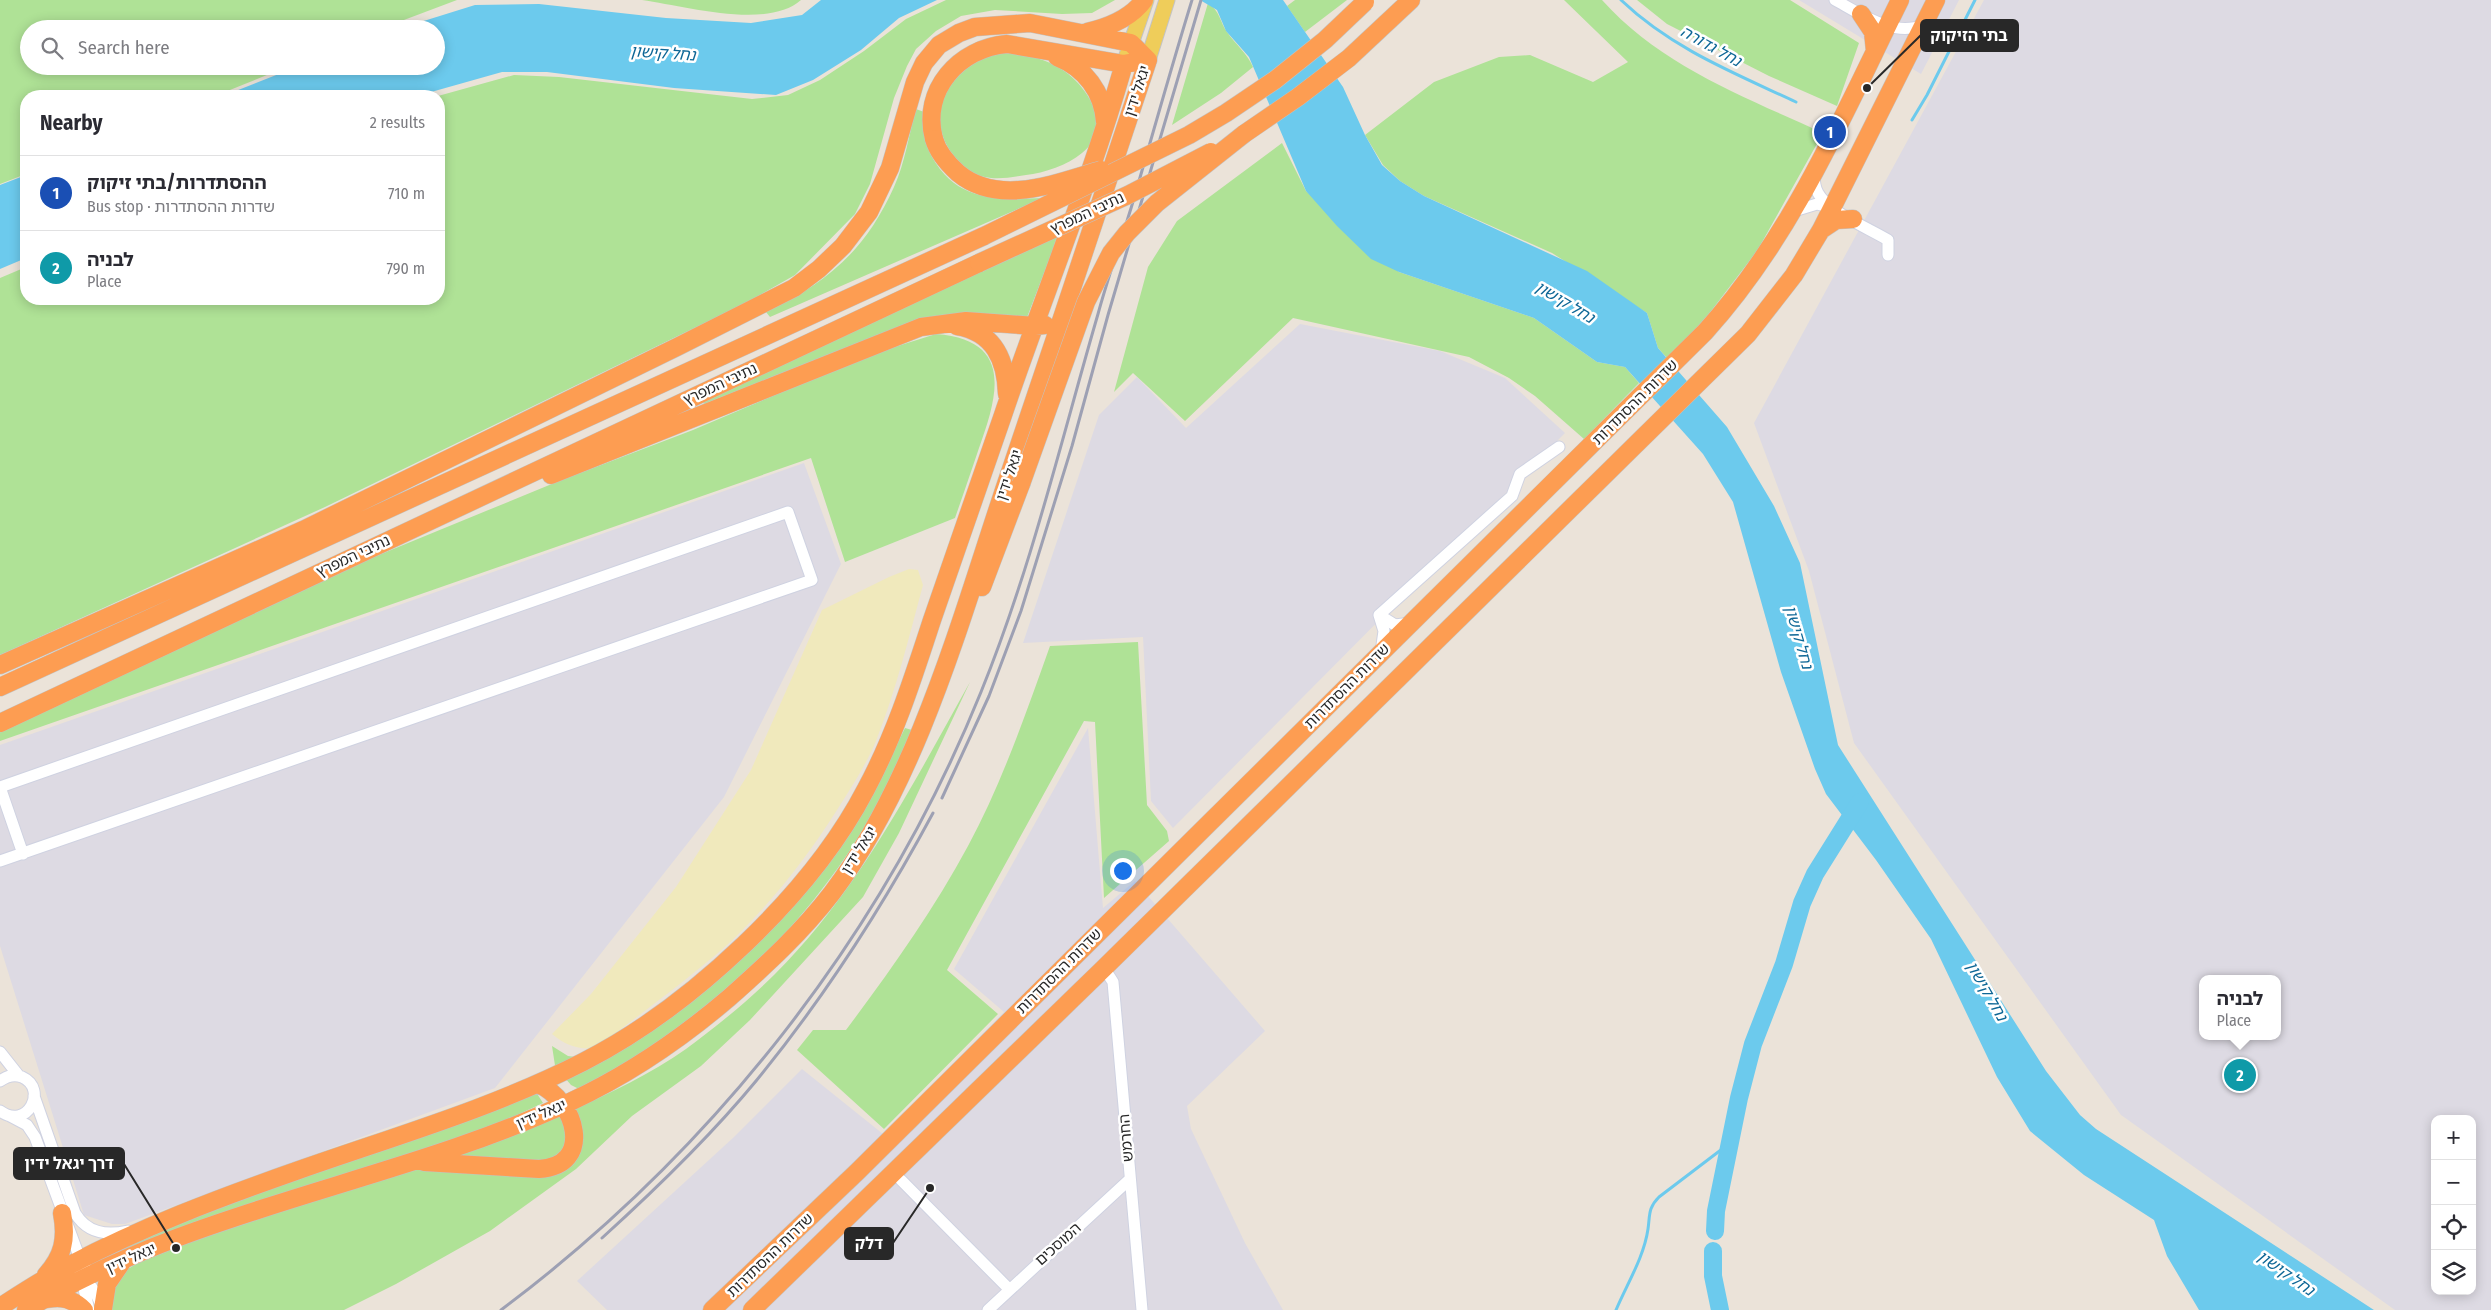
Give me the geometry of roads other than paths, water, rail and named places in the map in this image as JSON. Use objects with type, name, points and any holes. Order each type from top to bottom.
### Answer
[{"type":"highway","points":[[1087,32],[1124,18],[1136,10],[1145,0]]},
{"type":"highway","name":"נתיבי המפרץ","points":[[0,723],[979,263],[1128,195],[1244,134],[1298,97],[1349,58],[1411,0]]},
{"type":"highway","name":"שדרות ההסתדרות","points":[[752,1310],[1104,968],[1725,358],[1770,309],[1794,275],[1833,208],[1936,0]]},
{"type":"highway","name":"נתיבי המפרץ","points":[[0,687],[648,388],[984,236],[1142,159],[1226,114],[1275,80],[1325,40],[1366,1]]},
{"type":"highway","name":"שדרות ההסתדרות","points":[[712,1310],[857,1172],[1705,332],[1744,287],[1794,212],[1894,12]]},
{"type":"highway","points":[[1861,14],[1873,32],[1875,51]]},
{"type":"highway","points":[[303,530],[677,347],[800,283],[843,246],[869,212],[890,168],[915,82],[924,63],[939,45],[975,27],[1004,23],[1030,23],[1087,32],[1131,42],[1148,60]]},
{"type":"highway","points":[[1142,159],[1035,189],[1000,190],[982,187],[966,180],[950,166],[937,150],[931,110],[937,90],[947,74],[977,50],[992,45],[1007,44],[1031,47],[1124,64],[1148,60]]},
{"type":"highway","points":[[1031,47],[1078,68],[1090,81],[1103,106],[1106,128]]},
{"type":"highway","name":"יגאל ידין","points":[[0,1307],[63,1268],[88,1269],[122,1262],[200,1229],[500,1132],[564,1105],[629,1071],[678,1039],[768,963],[810,919],[833,892],[882,811],[936,692],[1148,60]]},
{"type":"highway","name":"יגאל ידין","points":[[88,1269],[101,1249],[156,1224],[292,1172],[478,1108],[538,1084],[613,1045],[660,1014],[693,988],[771,917],[848,821],[879,764],[905,700],[1007,402],[1106,128],[1124,64]]},
{"type":"highway","points":[[936,692],[993,563],[1086,302],[1111,253],[1127,232],[1157,203],[1244,134]]},
{"type":"highway","points":[[1820,230],[1836,220],[1853,219]]},
{"type":"highway","points":[[381,543],[897,335],[940,323],[966,320],[1035,326],[1061,321]]},
{"type":"highway","points":[[940,323],[970,329],[997,348],[1005,369],[1007,402]]},
{"type":"highway","points":[[0,665],[303,530],[648,388]]},
{"type":"highway","points":[[401,1164],[441,1162],[539,1169],[554,1166],[568,1156],[574,1142],[574,1128],[564,1105],[555,1094],[538,1084]]},
{"type":"highway","points":[[39,1283],[61,1256],[65,1236],[62,1214]]},
{"type":"highway","points":[[98,1310],[107,1284],[122,1262]]},
{"type":"highway","points":[[26,1310],[88,1269]]},
{"type":"highway","points":[[41,1301],[64,1298],[71,1300],[84,1310]]},
{"type":"main road","name":"יגאל ידין","points":[[1124,64],[1145,0]]},
{"type":"main road","name":"יגאל ידין","points":[[1148,60],[1167,0]]},
{"type":"street","points":[[1835,0],[1861,14],[1884,16],[1894,12]]},
{"type":"street","points":[[1861,14],[1894,12]]},
{"type":"street","points":[[1894,12],[1909,28],[1924,24]]},
{"type":"street","points":[[1814,174],[1817,193],[1833,208],[1888,240],[1888,255]]},
{"type":"street","points":[[1794,212],[1817,204],[1833,208]]},
{"type":"street","points":[[1379,615],[1512,496],[1520,474],[1559,448]]},
{"type":"street","points":[[0,861],[24,854],[812,580],[788,512],[0,787],[24,854]]},
{"type":"street","points":[[1379,615],[1395,625],[1412,623]]},
{"type":"street","points":[[1379,615],[1384,631],[1381,653]]},
{"type":"street","name":"החרמש","points":[[1104,968],[1113,982],[1142,1310]]},
{"type":"street","points":[[0,1052],[19,1076],[30,1083],[65,1186],[80,1222],[96,1232],[107,1234],[156,1224]]},
{"type":"street","points":[[0,1081],[6,1076],[19,1076]]},
{"type":"street","points":[[5,1113],[20,1116],[31,1108],[34,1096]]},
{"type":"street","points":[[5,1113],[27,1125],[35,1137],[62,1214],[88,1269],[98,1310]]},
{"type":"street","name":"המוסכים","points":[[988,1310],[1130,1179]]},
{"type":"street","points":[[901,1180],[1010,1289]]},
{"type":"water","name":"נחל קישון","points":[[821,0],[937,0],[899,18],[861,50],[813,80],[776,95],[674,88],[547,72],[502,72],[438,90],[238,90],[276,75],[445,75],[445,20],[427,20],[475,5],[539,4],[666,18],[751,23],[802,15]]},
{"type":"water","name":"נחל קישון","points":[[1200,0],[1283,0],[1343,87],[1365,135],[1382,165],[1400,181],[1424,196],[1587,271],[1647,313],[1658,348],[1727,427],[1774,506],[1800,563],[1838,745],[2046,1071],[2080,1115],[2096,1129],[2374,1310],[2199,1310],[2167,1256],[2154,1220],[2084,1175],[2030,1131],[1997,1077],[1931,939],[1876,860],[1826,794],[1815,769],[1781,672],[1733,502],[1703,454],[1625,367],[1597,362],[1534,318],[1399,272],[1371,259],[1337,226],[1306,191],[1249,57],[1226,31],[1217,10]]},
{"type":"water","points":[[20,177],[20,261],[0,269],[0,185]]},
{"type":"waterway","name":"נחל גדורה","points":[[1621,0],[1640,17],[1682,46],[1727,70],[1796,102]]},
{"type":"waterway","name":"נחל גדורה","points":[[1912,120],[1927,95],[1975,0]]},
{"type":"waterway","points":[[1715,1231],[1716,1211],[1739,1098],[1753,1044],[1784,964],[1802,903],[1815,874],[1860,802]]},
{"type":"waterway","points":[[1616,1310],[1643,1250],[1650,1212],[1655,1201],[1730,1143]]},
{"type":"waterway","points":[[1713,1251],[1713,1276],[1720,1310]]},
{"type":"railway","points":[[501,1310],[578,1248],[651,1181],[719,1110],[783,1034],[841,954],[894,870],[941,782],[981,692],[1015,599],[1192,0]]},
{"type":"railway","points":[[942,798],[989,696],[1021,611],[1072,446],[1108,315],[1201,0]]},
{"type":"railway","points":[[602,1238],[701,1143],[781,1050],[873,918],[933,813]]},
{"type":"place","name":"בתי הזיקוק","points":[[1867,88]]},
{"type":"place","name":"ההסתדרות/בתי זיקוק","points":[[1830,132]]},
{"type":"place","name":"לבניה","points":[[2240,1075]]},
{"type":"place","name":"דלק","points":[[930,1188]]},
{"type":"place","name":"דרך יגאל ידין","points":[[176,1248]]}]
